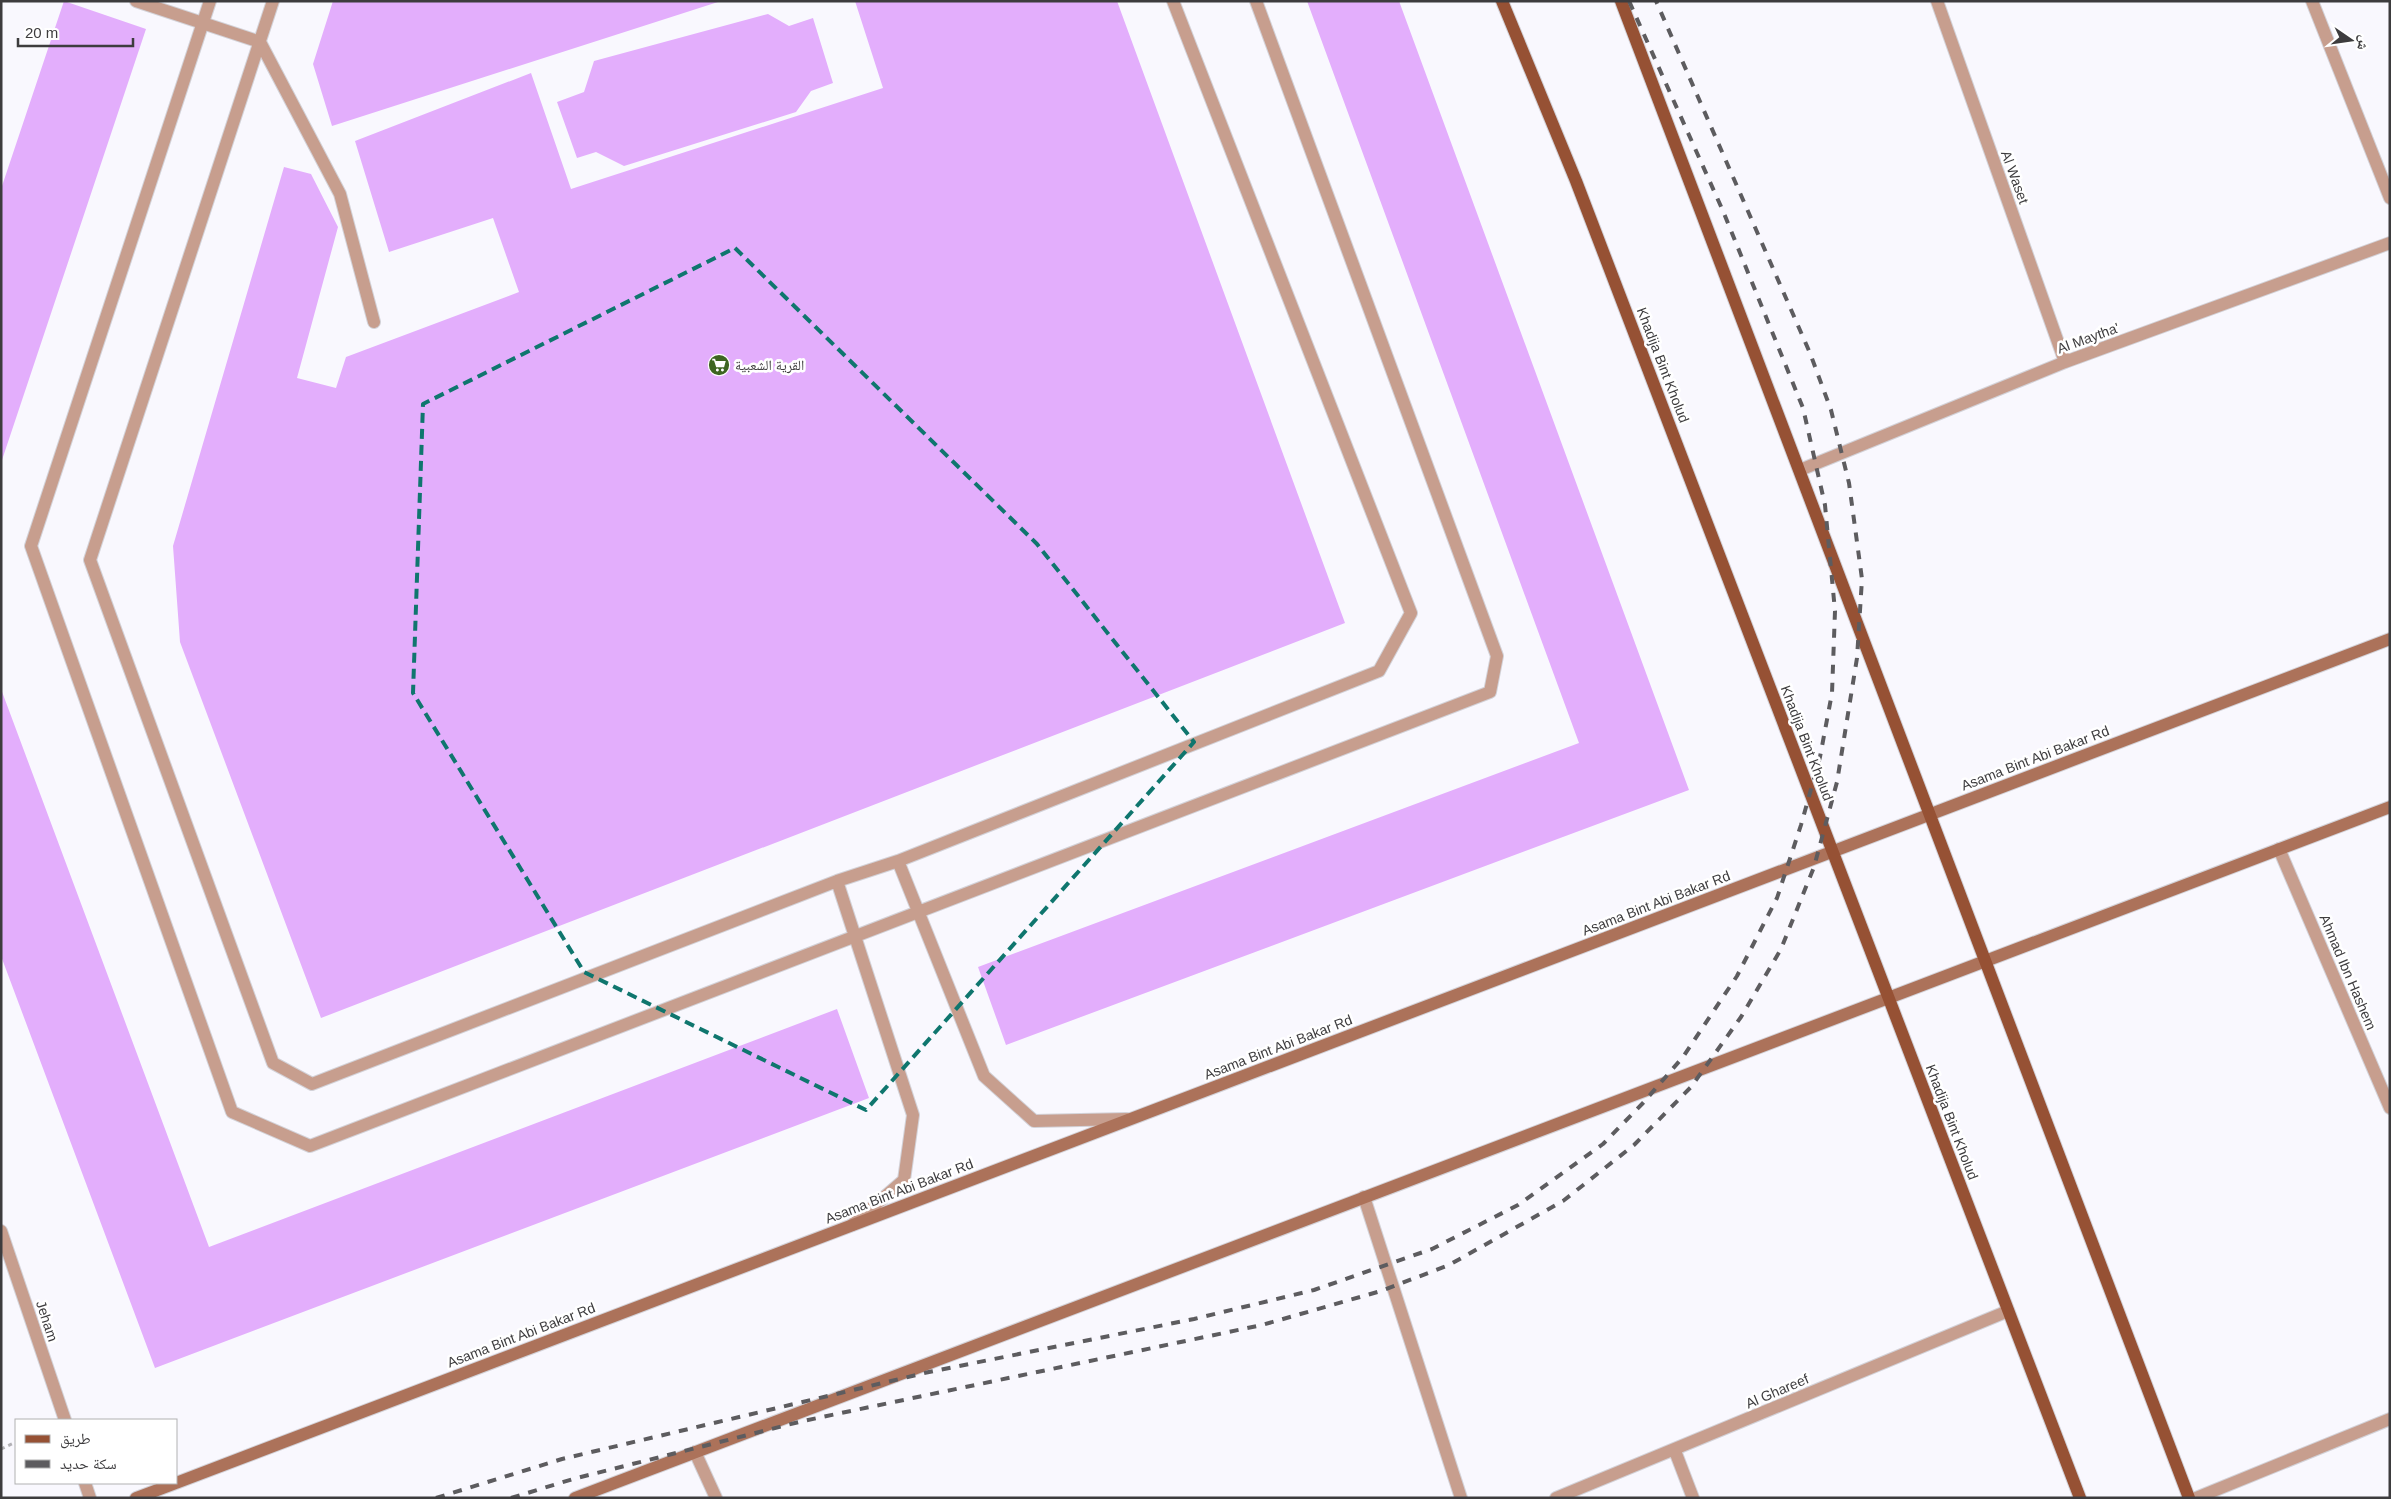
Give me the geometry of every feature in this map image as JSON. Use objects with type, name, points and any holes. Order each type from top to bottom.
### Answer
[{"type":"main road","name":"Khadija Bint Kholud","points":[[1502,1],[1576,181],[2080,1498]]},
{"type":"main road","points":[[1622,1],[2189,1498]]},
{"type":"main road","name":"Asama Bint Abi Bakar Rd","points":[[178,1482],[2390,639]]},
{"type":"main road","points":[[575,1498],[2390,807]]},
{"type":"main road","name":"Asama Bint Abi Bakar Rd","points":[[136,1498],[173,1484]]},
{"type":"street","points":[[136,1],[260,42],[340,194],[374,322]]},
{"type":"street","points":[[210,1],[31,546],[232,1112],[310,1146],[1490,692],[1497,656],[1256,1]]},
{"type":"street","points":[[272,1],[90,560],[273,1064],[312,1084],[837,881],[898,860],[1379,670],[1411,613],[1173,1]]},
{"type":"street","name":"Al Waset","points":[[1936,1],[2065,362]]},
{"type":"street","points":[[2312,1],[2390,198]]},
{"type":"street","name":"Al Maytha'","points":[[1800,470],[2065,362],[2390,242]]},
{"type":"street","name":"Ahmad Ibn Hashem","points":[[2279,849],[2390,1108]]},
{"type":"street","points":[[898,860],[984,1076],[1034,1121],[1130,1119]]},
{"type":"street","points":[[837,881],[913,1115],[904,1180],[850,1226]]},
{"type":"street","points":[[1364,1198],[1461,1498]]},
{"type":"street","name":"Jeham","points":[[1,1231],[64,1419]]},
{"type":"street","name":"Al Ghareef","points":[[1556,1498],[2008,1311]]},
{"type":"street","points":[[2196,1498],[2390,1419]]},
{"type":"street","points":[[1675,1450],[1693,1498]]},
{"type":"street","points":[[696,1452],[716,1498]]},
{"type":"street","points":[[85,1484],[90,1498]]},
{"type":"path","points":[[1,1449],[15,1442]]},
{"type":"highlighted area","points":[[735,248],[1037,544],[1194,742],[866,1110],[584,972],[413,693],[423,404]]},
{"type":"building","points":[[64,1],[146,29],[2,460],[1,189]]},
{"type":"building","points":[[333,1],[718,2],[332,126],[313,64]]},
{"type":"building","points":[[855,1],[1117,1],[1345,623],[321,1018],[180,642],[173,546],[284,167],[311,174],[338,227],[297,378],[336,388],[346,357],[519,292],[493,218],[389,252],[355,141],[531,73],[571,189],[883,88]]},
{"type":"building","points":[[1307,1],[1399,1],[1689,790],[1006,1045],[978,967],[1579,743]]},
{"type":"building","points":[[768,14],[789,26],[813,18],[833,83],[811,91],[796,112],[624,166],[596,152],[577,158],[557,102],[584,92],[594,61]]},
{"type":"building","points":[[1,689],[209,1247],[837,1009],[869,1098],[155,1368],[1,956]]},
{"type":"railway","points":[[436,1498],[562,1459],[929,1372],[1194,1319],[1314,1290],[1432,1249],[1518,1205],[1603,1144],[1643,1103],[1683,1057],[1737,976],[1777,898],[1801,825],[1820,757],[1832,693],[1835,611],[1825,505],[1803,408],[1723,211],[1629,1]]},
{"type":"railway","points":[[511,1498],[573,1479],[803,1421],[1262,1325],[1381,1291],[1449,1265],[1563,1201],[1634,1145],[1691,1087],[1741,1017],[1781,949],[1814,867],[1837,782],[1857,658],[1862,579],[1849,483],[1831,410],[1810,353],[1656,1]]},
{"type":"place","name":"القرية الشعبية","points":[[719,365]]}]
